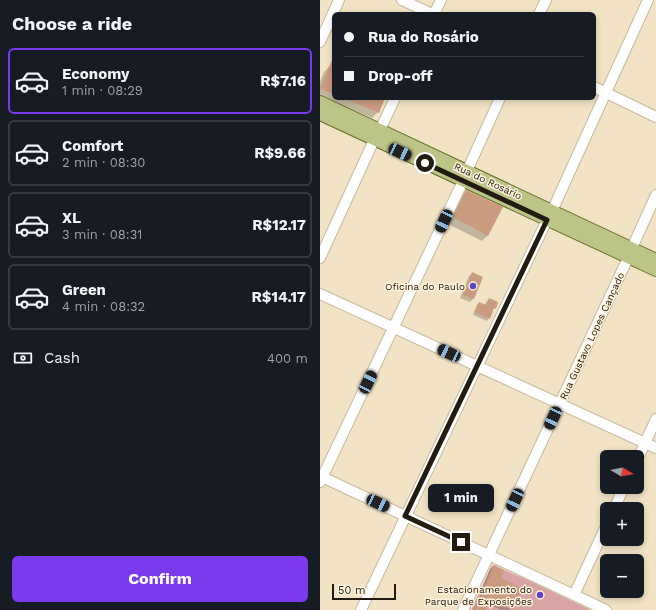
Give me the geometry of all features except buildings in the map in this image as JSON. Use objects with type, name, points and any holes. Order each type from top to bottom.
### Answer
[{"type":"main road","name":"Rua do Rosário","points":[[320,102],[377,135]]},
{"type":"main road","name":"Rua do Rosário","points":[[320,114],[377,135],[630,253],[656,270]]},
{"type":"main road","name":"Rua do Rosário","points":[[630,253],[656,260]]},
{"type":"street","points":[[334,12],[339,0]]},
{"type":"street","points":[[402,0],[429,12]]},
{"type":"street","points":[[434,12],[441,0]]},
{"type":"street","points":[[540,12],[546,0]]},
{"type":"street","points":[[361,610],[549,215],[648,0]]},
{"type":"street","points":[[320,42],[332,15]]},
{"type":"street","points":[[596,88],[656,117]]},
{"type":"street","points":[[320,258],[394,100]]},
{"type":"street","points":[[499,100],[465,176],[321,479],[405,516],[606,610]]},
{"type":"street","name":"Rua Gustavo Lopes Cançado","points":[[463,610],[656,195]]},
{"type":"street","points":[[320,294],[656,448]]},
{"type":"street","points":[[642,450],[656,419]]},
{"type":"street","points":[[574,595],[600,539]]},
{"type":"shaded area","points":[[492,565],[528,580],[591,610],[471,610]]},
{"type":"place","name":"Oficina do Paulo","points":[[473,286]]},
{"type":"place","name":"Estacionamento do Parque de Exposições","points":[[540,595]]},
{"type":"route","points":[[425,163],[547,220],[405,516],[461,542]]}]
